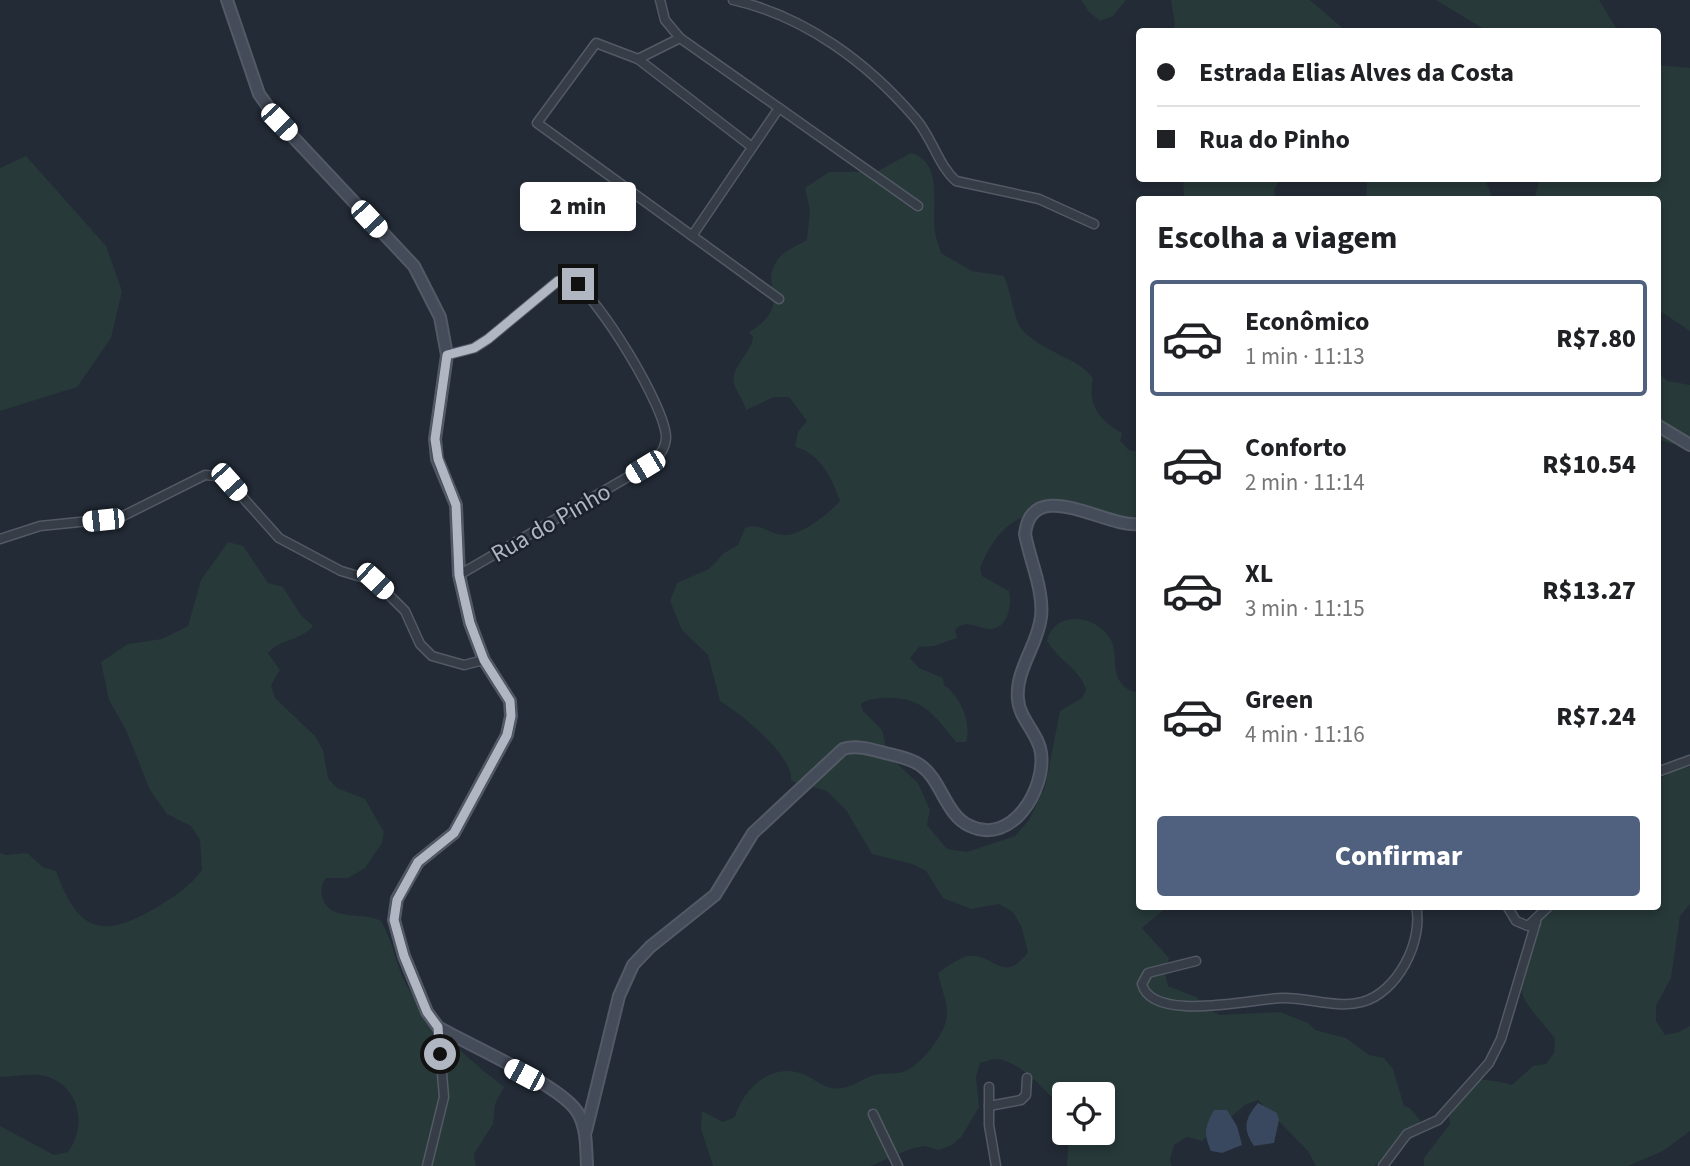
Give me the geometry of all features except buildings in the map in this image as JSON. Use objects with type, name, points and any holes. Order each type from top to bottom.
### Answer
[{"type":"street","points":[[227,0],[259,94],[279,122],[414,265],[440,317],[447,355],[435,439],[438,459],[456,505],[459,575],[470,623],[484,660],[510,701],[507,735],[454,833],[418,862],[405,881],[397,900],[394,920],[404,956],[427,1012],[438,1027],[550,1088],[577,1111],[586,1131]]},
{"type":"street","points":[[660,0],[665,20],[680,38],[918,206]]},
{"type":"street","points":[[733,0],[799,23],[861,64],[915,118],[956,181],[1039,199],[1094,224]]},
{"type":"street","points":[[638,59],[680,38]]},
{"type":"street","points":[[752,147],[638,59],[596,43],[537,122],[779,299]]},
{"type":"street","points":[[692,236],[779,108]]},
{"type":"street","name":"Rua do Pinho","points":[[447,355],[474,348],[558,281],[570,280],[589,294],[608,320],[657,408],[666,432],[661,454],[645,467],[459,575]]},
{"type":"street","points":[[1661,427],[1690,445]]},
{"type":"street","points":[[0,539],[40,526],[119,518],[205,475],[216,476],[229,482],[279,538],[341,571],[375,581],[405,611],[420,645],[432,656],[464,664],[484,660]]},
{"type":"street","points":[[587,1166],[586,1131],[619,996],[633,965],[650,947],[716,895],[753,833],[843,749],[865,748],[918,764],[937,783],[961,821],[972,827],[1000,828],[1018,817],[1034,794],[1042,772],[1041,750],[1018,700],[1021,675],[1041,617],[1041,602],[1025,534],[1026,524],[1041,510],[1057,504],[1116,522],[1136,524]]},
{"type":"street","points":[[1661,771],[1690,760]]},
{"type":"street","points":[[1196,961],[1148,973],[1142,984],[1145,993],[1154,1000],[1181,1006],[1282,998],[1362,1002],[1381,992],[1394,979],[1407,959],[1417,926],[1416,910]]},
{"type":"street","points":[[1510,910],[1522,926],[1536,922]]},
{"type":"street","points":[[1383,1166],[1406,1134],[1438,1119],[1489,1063],[1501,1039],[1536,922],[1546,910]]},
{"type":"street","points":[[426,1166],[444,1097],[438,1027]]},
{"type":"street","points":[[989,1106],[1021,1100],[1026,1095],[1027,1078]]},
{"type":"street","points":[[989,1087],[996,1166]]},
{"type":"street","points":[[873,1114],[898,1166]]},
{"type":"shaded area","points":[[1081,0],[1126,0],[1113,16],[1100,21],[1089,12]]},
{"type":"shaded area","points":[[1171,0],[1310,0],[1343,28],[1173,28],[1175,25]]},
{"type":"shaded area","points":[[1436,0],[1599,0],[1616,28],[1482,28]]},
{"type":"shaded area","points":[[1661,65],[1690,68],[1690,331],[1661,312],[1661,196],[1535,196],[1539,182],[1661,182]]},
{"type":"shaded area","points":[[911,153],[921,158],[932,175],[935,232],[941,253],[972,271],[1004,276],[1020,327],[1038,343],[1088,372],[1093,379],[1092,397],[1097,411],[1107,423],[1122,433],[1120,441],[1130,451],[1136,451],[1136,528],[1127,528],[1096,516],[1070,511],[1036,513],[1022,517],[998,536],[980,568],[982,576],[1009,591],[1010,602],[1006,619],[992,629],[964,624],[955,630],[957,638],[934,646],[919,647],[910,658],[919,668],[943,678],[944,685],[960,703],[966,719],[966,742],[956,742],[925,708],[907,700],[882,698],[866,701],[861,704],[863,711],[882,730],[888,755],[918,783],[930,810],[927,825],[947,849],[967,852],[1015,836],[1029,820],[1045,787],[1060,711],[1082,698],[1086,690],[1079,676],[1047,641],[1051,631],[1058,624],[1076,619],[1096,625],[1105,631],[1113,645],[1118,678],[1125,687],[1136,692],[1136,910],[1163,910],[1142,928],[1169,958],[1165,972],[1168,986],[1196,997],[1205,1007],[1219,1015],[1280,1012],[1308,1023],[1315,1030],[1346,1038],[1369,1055],[1384,1058],[1393,1069],[1404,1106],[1410,1108],[1420,1120],[1417,1135],[1374,1166],[1316,1166],[1308,1151],[1258,1100],[1245,1105],[1202,1141],[1187,1137],[1174,1145],[1170,1160],[1172,1166],[1067,1166],[1068,1145],[1115,1145],[1115,1082],[1052,1082],[1052,1098],[1015,1065],[996,1059],[980,1063],[976,1077],[979,1107],[962,1136],[952,1145],[939,1150],[925,1146],[910,1149],[871,1166],[713,1166],[701,1129],[702,1111],[723,1122],[735,1117],[744,1097],[760,1080],[780,1072],[803,1074],[837,1089],[875,1075],[910,1069],[925,1056],[946,1022],[946,1004],[938,973],[968,956],[977,956],[999,966],[1012,967],[1028,952],[1021,926],[1013,912],[999,904],[971,909],[943,898],[926,871],[912,864],[872,854],[846,810],[827,791],[791,781],[790,771],[775,748],[752,725],[720,701],[708,655],[682,630],[670,601],[677,583],[709,569],[724,553],[738,545],[745,528],[755,526],[790,535],[814,523],[840,501],[824,468],[811,455],[795,447],[798,432],[807,421],[789,397],[774,397],[746,410],[734,384],[735,372],[753,337],[749,332],[763,322],[773,304],[771,279],[778,259],[807,240],[810,210],[805,188],[829,172],[876,172]]},
{"type":"shaded area","points":[[26,156],[106,246],[122,291],[111,338],[77,387],[0,411],[0,168]]},
{"type":"shaded area","points":[[1183,182],[1278,182],[1274,189],[1275,196],[1184,196]]},
{"type":"shaded area","points":[[1486,182],[1492,196],[1366,196],[1367,183]]},
{"type":"shaded area","points":[[1661,376],[1668,381],[1690,385],[1690,445],[1661,440]]},
{"type":"shaded area","points":[[228,542],[243,546],[268,583],[283,587],[300,614],[313,626],[303,635],[278,645],[268,653],[280,670],[271,685],[275,698],[315,736],[323,750],[328,778],[337,788],[365,799],[384,832],[382,843],[365,868],[348,878],[326,878],[321,888],[323,899],[333,911],[381,921],[403,978],[416,1001],[438,1029],[504,1087],[495,1104],[493,1124],[474,1154],[476,1166],[0,1166],[0,1126],[54,1155],[68,1152],[78,1129],[78,1117],[71,1094],[63,1085],[52,1079],[39,1075],[0,1077],[0,853],[27,853],[43,867],[56,871],[73,907],[83,918],[94,924],[107,926],[121,924],[157,907],[181,891],[202,870],[200,840],[191,826],[167,814],[150,790],[126,730],[109,700],[101,662],[128,644],[162,639],[188,626],[201,580]]},
{"type":"shaded area","points":[[1690,767],[1690,904],[1680,916],[1671,978],[1656,1006],[1656,1021],[1665,1035],[1690,1026],[1690,1131],[1663,1151],[1628,1166],[1424,1166],[1424,1158],[1450,1124],[1448,1109],[1457,1100],[1460,1087],[1480,1080],[1512,1085],[1533,1066],[1546,1064],[1554,1053],[1555,1039],[1528,1005],[1519,980],[1525,943],[1539,910],[1661,910],[1661,778],[1675,769]]},
{"type":"water","points":[[1258,1103],[1277,1113],[1279,1120],[1274,1143],[1254,1146],[1247,1124]]},
{"type":"water","points":[[1214,1110],[1227,1110],[1237,1126],[1242,1145],[1222,1153],[1211,1151],[1206,1130]]},
{"type":"route","points":[[440,1054],[438,1027],[427,1012],[404,956],[394,920],[397,900],[405,881],[418,862],[454,833],[507,735],[511,716],[510,701],[484,660],[470,623],[459,575],[456,505],[438,459],[435,439],[447,355],[474,348],[488,339],[558,281],[564,279],[578,284]]}]
